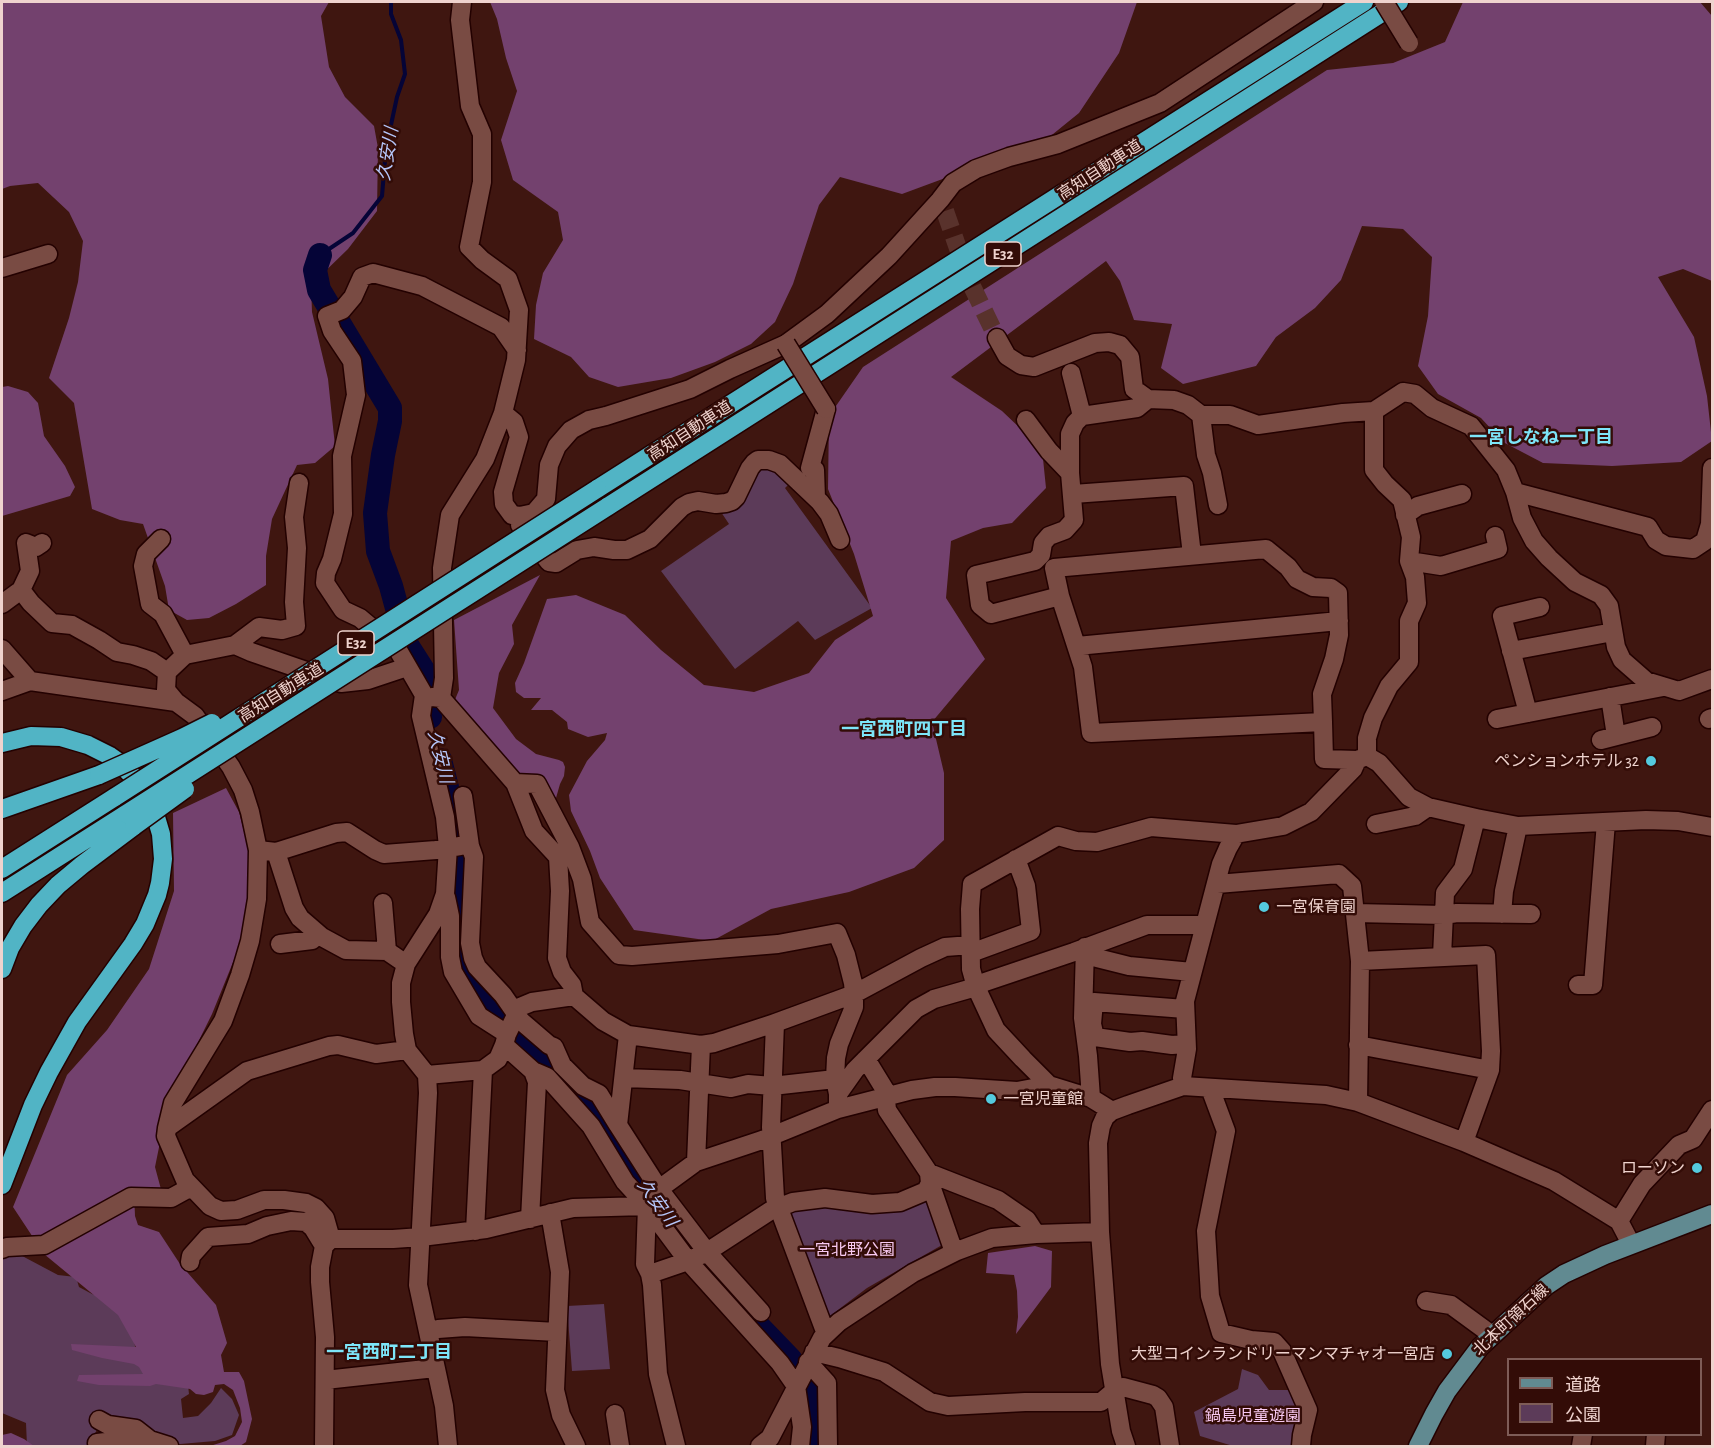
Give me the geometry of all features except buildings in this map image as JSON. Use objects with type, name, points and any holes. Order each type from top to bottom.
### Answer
[{"type":"highway","name":"高知自動車道","points":[[2,869],[1364,2]]},
{"type":"highway","name":"高知自動車道","points":[[130,820],[320,691],[1399,2]]},
{"type":"highway","points":[[2,809],[99,775],[238,710],[422,596],[460,576]]},
{"type":"highway","points":[[2,743],[31,736],[61,737],[88,745],[110,756],[129,771],[148,796],[159,823],[163,859],[157,895],[145,924],[77,1022],[33,1104],[2,1185]]},
{"type":"highway","points":[[2,893],[130,820]]},
{"type":"highway","points":[[2,969],[10,948],[39,905],[130,820]]},
{"type":"main road","name":"北本町領石線","points":[[1418,1446],[1447,1391],[1480,1347],[1546,1286],[1564,1274],[1631,1244],[1713,1214]]},
{"type":"street","points":[[447,1446],[444,1406],[418,1285],[427,1075],[407,1050],[401,983],[406,964],[438,914],[445,894],[448,848],[445,818],[421,716],[444,678],[442,568],[450,515],[485,459],[503,413],[517,350],[519,310],[508,279],[482,260],[469,247],[482,182],[482,135],[470,106],[460,20],[462,2]]},
{"type":"street","points":[[503,413],[514,422],[519,436],[503,492],[504,504],[512,515],[534,513],[546,499],[549,465],[557,446],[571,430],[588,420],[606,417],[690,389],[786,345],[827,314],[942,206],[953,183],[976,170],[1009,157],[1058,144],[1160,103],[1314,2]]},
{"type":"street","points":[[1384,2],[1409,43]]},
{"type":"street","points":[[2,268],[48,254]]},
{"type":"street","points":[[517,350],[501,327],[422,286],[374,273],[362,278],[353,297],[342,310],[327,316],[332,331],[352,361],[356,395],[342,456],[343,514],[332,559],[326,573],[326,584],[343,610],[360,618],[398,650],[407,667],[433,697],[515,783],[534,831],[558,857],[560,891],[557,958],[562,972],[572,985],[574,996],[603,1021],[628,1035],[701,1045],[714,1043],[854,994],[945,947],[971,949],[1031,931],[1026,886],[1016,859]]},
{"type":"street","points":[[997,338],[1007,356],[1021,365],[1034,367],[1095,343],[1109,342],[1120,345],[1130,357],[1134,389],[1148,399],[1174,400],[1188,405],[1201,415],[1230,415],[1258,425],[1374,411],[1403,392],[1415,394],[1432,408],[1471,426],[1506,470],[1522,518],[1534,541],[1575,582],[1600,595],[1609,606],[1616,647],[1622,660],[1646,681],[1678,691],[1713,679]]},
{"type":"street","points":[[786,345],[826,409],[810,468],[815,470],[816,498]]},
{"type":"street","points":[[1071,373],[1082,416]]},
{"type":"street","points":[[1060,596],[991,614],[980,605],[976,575],[1035,561],[1041,555],[1043,543],[1049,536],[1065,530],[1074,520],[1070,473],[1070,434],[1075,423],[1082,416],[1137,408],[1148,399]]},
{"type":"street","points":[[1112,1111],[1091,1098],[1049,1085],[996,1030],[976,987],[971,969],[972,884],[1058,836],[1076,841],[1097,842],[1151,827],[1236,834],[1283,826],[1311,812],[1353,770],[1362,758],[1373,718],[1389,686],[1408,662],[1409,621],[1417,603],[1414,577],[1409,561],[1411,537],[1402,500],[1384,484],[1374,470],[1374,411]]},
{"type":"street","points":[[1201,415],[1206,455],[1218,506]]},
{"type":"street","points":[[1026,420],[1049,451],[1070,473]]},
{"type":"street","points":[[520,516],[520,525],[549,562],[556,563],[577,550],[594,547],[627,550],[650,539],[682,507],[689,503],[698,501],[716,504],[732,501],[750,468],[758,460],[769,460],[780,464],[816,498],[829,514],[840,540]]},
{"type":"street","points":[[1515,492],[1648,527],[1656,540],[1666,546],[1694,549],[1705,540],[1710,524],[1713,468]]},
{"type":"street","points":[[299,483],[294,517],[297,548],[294,602],[296,626],[282,630],[259,627],[235,645],[184,655],[168,672],[166,690],[176,702],[195,716],[231,767],[243,790],[250,813],[267,851],[300,918],[316,933],[346,950],[387,951],[406,964]]},
{"type":"street","points":[[1073,494],[1184,486],[1192,555]]},
{"type":"street","points":[[1406,515],[1418,506],[1462,494]]},
{"type":"street","points":[[1409,561],[1442,566],[1498,549],[1495,536]]},
{"type":"street","points":[[161,539],[146,554],[143,566],[150,604],[163,614],[184,655]]},
{"type":"street","points":[[2,604],[21,590],[30,571],[26,543],[36,547],[42,543]]},
{"type":"street","points":[[1323,722],[1091,733],[1083,667],[1060,596],[1054,568],[1266,549],[1288,567],[1297,579],[1313,586],[1332,588],[1338,593],[1339,635],[1334,659],[1322,694],[1323,722],[1324,759],[1362,758],[1378,763],[1409,797],[1428,807],[1518,826],[1678,820],[1713,827]]},
{"type":"street","points":[[21,590],[31,603],[52,622],[72,625],[117,652],[151,661],[168,672]]},
{"type":"street","points":[[1528,713],[1506,650],[1502,616],[1540,607]]},
{"type":"street","points":[[1077,646],[1339,621]]},
{"type":"street","points":[[1506,650],[1613,632]]},
{"type":"street","points":[[235,645],[341,683],[368,680],[407,667]]},
{"type":"street","points":[[2,649],[30,681]]},
{"type":"street","points":[[2,691],[30,681],[176,702]]},
{"type":"street","points":[[1497,719],[1663,687]]},
{"type":"street","points":[[1610,697],[1609,738],[1652,726]]},
{"type":"street","points":[[515,783],[537,784],[570,847],[582,879],[590,922],[619,955],[632,956],[778,944],[837,933],[846,955],[854,994],[854,1008],[839,1044],[836,1058],[837,1094]]},
{"type":"street","points":[[463,796],[470,846],[474,857],[470,943],[473,958],[477,967],[503,995],[510,1028],[537,1082],[530,1219]]},
{"type":"street","points":[[1376,824],[1415,816],[1428,807]]},
{"type":"street","points":[[1442,956],[1445,893],[1463,869],[1476,818]]},
{"type":"street","points":[[1578,985],[1593,985],[1606,822]]},
{"type":"street","points":[[1502,914],[1504,891],[1518,826]]},
{"type":"street","points":[[267,851],[346,832],[384,854],[470,846]]},
{"type":"street","points":[[1183,1086],[1186,1044],[1185,1001],[1221,864],[1236,834]]},
{"type":"street","points":[[267,851],[250,941],[240,975],[223,1021],[172,1103],[166,1136],[185,1180],[210,1206],[220,1211],[237,1210],[264,1200],[284,1200],[306,1203],[316,1208],[325,1218],[328,1242],[320,1267],[325,1337],[324,1446]]},
{"type":"street","points":[[1216,884],[1339,874],[1352,886],[1360,961],[1358,1102]]},
{"type":"street","points":[[445,894],[450,916],[450,957],[453,972],[479,1016],[510,1028]]},
{"type":"street","points":[[383,903],[387,951]]},
{"type":"street","points":[[1355,913],[1531,915]]},
{"type":"street","points":[[1091,1098],[1083,1018],[1093,958],[1147,925],[1206,925]]},
{"type":"street","points":[[280,944],[312,940],[316,933]]},
{"type":"street","points":[[1360,961],[1486,955],[1490,1070],[1464,1142]]},
{"type":"street","points":[[1093,958],[1091,998],[1094,1002],[1092,1024],[1095,1037],[1130,1042],[1186,1044]]},
{"type":"street","points":[[676,1446],[658,1374],[652,1285],[645,1264],[647,1206],[659,1189],[696,1162],[771,1136],[837,1094],[855,1070],[916,1009],[934,999],[976,987],[985,982],[1093,958],[1129,966],[1192,972]]},
{"type":"street","points":[[427,1075],[483,1070],[498,1059],[520,1007],[574,996]]},
{"type":"street","points":[[1094,1002],[1185,1010]]},
{"type":"street","points":[[510,1028],[521,1021],[554,1047],[562,1065],[583,1086],[599,1094],[659,1189],[707,1252],[761,1312]]},
{"type":"street","points":[[775,1023],[771,1136],[775,1198],[826,1334]]},
{"type":"street","points":[[618,1125],[628,1035]]},
{"type":"street","points":[[167,1128],[247,1071],[328,1046],[338,1045],[376,1054],[407,1050]]},
{"type":"street","points":[[696,1162],[701,1045]]},
{"type":"street","points":[[1358,1045],[1490,1070]]},
{"type":"street","points":[[866,1059],[885,1090],[887,1110],[929,1178],[954,1252]]},
{"type":"street","points":[[475,1231],[483,1070]]},
{"type":"street","points":[[533,1071],[547,1077],[591,1126],[626,1182],[688,1261],[780,1362],[796,1386],[802,1427],[800,1446]]},
{"type":"street","points":[[624,1078],[680,1080],[731,1088],[748,1084],[886,1097],[935,1087],[1017,1091],[1049,1085]]},
{"type":"street","points":[[1126,1446],[1121,1431],[1110,1364],[1100,1232],[1098,1143],[1101,1126],[1105,1117],[1112,1111],[1183,1086],[1326,1095],[1358,1102],[1464,1142],[1554,1181],[1619,1221],[1631,1244]]},
{"type":"street","points":[[1210,1088],[1226,1131],[1206,1231],[1210,1296],[1221,1333],[1251,1340],[1274,1342],[1282,1351],[1308,1410],[1301,1446]]},
{"type":"street","points":[[1619,1221],[1642,1184],[1679,1145],[1693,1139],[1713,1110]]},
{"type":"street","points":[[650,1274],[707,1252],[778,1207],[793,1202],[825,1198],[872,1204],[900,1202],[926,1191],[929,1178]]},
{"type":"street","points":[[929,1178],[999,1200],[1027,1220],[1036,1234]]},
{"type":"street","points":[[2,1249],[44,1245],[131,1197],[171,1198],[191,1187]]},
{"type":"street","points":[[190,1262],[191,1256],[208,1237],[248,1234],[267,1226],[291,1221],[306,1222],[328,1242],[421,1237],[475,1231],[573,1208],[647,1206]]},
{"type":"street","points":[[550,1213],[560,1272],[556,1402],[576,1446]]},
{"type":"street","points":[[760,1446],[770,1438],[822,1338],[839,1322],[913,1273],[954,1252],[992,1238],[1100,1232]]},
{"type":"street","points":[[1426,1301],[1451,1305],[1492,1335]]},
{"type":"street","points":[[428,1331],[465,1327],[557,1332]]},
{"type":"street","points":[[811,1357],[839,1358],[884,1372],[930,1402],[948,1406],[1025,1402],[1101,1402],[1123,1387],[1158,1398],[1164,1407],[1170,1446]]},
{"type":"street","points":[[811,1357],[827,1383],[828,1446]]},
{"type":"street","points":[[325,1380],[435,1368]]},
{"type":"street","points":[[615,1414],[620,1446]]},
{"type":"street","points":[[99,1420],[108,1425],[136,1429],[161,1444]]},
{"type":"street","points":[[97,1443],[124,1440],[161,1444]]},
{"type":"green space","points":[[767,464],[790,483],[785,488],[872,608],[815,640],[798,621],[735,669],[661,571],[729,524],[721,512],[757,470]]},
{"type":"green space","name":"一宮北野公園","points":[[931,1199],[944,1239],[942,1245],[867,1288],[830,1316],[825,1315],[789,1209]]},
{"type":"green space","points":[[9,1249],[58,1275],[76,1277],[79,1287],[109,1300],[132,1329],[138,1363],[188,1385],[189,1394],[181,1399],[183,1418],[198,1416],[221,1388],[232,1399],[239,1415],[232,1435],[215,1441],[169,1445],[103,1417],[89,1446],[27,1446],[26,1423],[2,1413],[2,1257]]},
{"type":"green space","points":[[604,1304],[610,1369],[572,1371],[567,1306]]},
{"type":"green space","name":"鍋島児童遊園","points":[[1242,1369],[1258,1375],[1269,1390],[1301,1390],[1301,1417],[1293,1446],[1233,1446],[1200,1436],[1194,1412],[1238,1389]]},
{"type":"shaded area","points":[[2,2],[329,2],[321,16],[329,67],[345,97],[374,126],[378,148],[377,211],[348,249],[311,285],[312,312],[328,379],[335,446],[315,463],[297,465],[272,519],[266,556],[266,585],[209,618],[187,620],[169,610],[165,586],[143,524],[120,520],[92,509],[74,403],[49,378],[78,282],[83,241],[69,212],[38,183],[2,189]]},
{"type":"shaded area","points":[[490,2],[1137,2],[1119,53],[1079,113],[1042,143],[993,153],[948,177],[902,194],[840,177],[819,205],[793,284],[775,322],[751,344],[715,362],[671,378],[618,387],[589,377],[571,357],[534,339],[536,305],[543,273],[563,240],[558,212],[513,180],[501,140],[517,91]]},
{"type":"shaded area","points":[[1463,2],[1700,2],[1712,16],[1712,281],[1683,269],[1658,277],[1694,337],[1707,396],[1712,441],[1681,462],[1612,466],[1543,463],[1503,442],[1481,418],[1438,394],[1418,366],[1428,316],[1432,257],[1403,229],[1362,226],[1341,280],[1315,308],[1276,337],[1256,366],[1183,384],[1161,368],[1172,324],[1134,320],[1120,281],[1106,261],[951,377],[1002,411],[1042,449],[1046,488],[1012,523],[983,528],[951,541],[946,598],[985,659],[932,722],[944,773],[944,840],[914,868],[849,892],[771,909],[712,941],[634,930],[600,878],[571,811],[569,795],[587,761],[605,740],[607,733],[588,737],[568,729],[567,722],[552,710],[531,710],[541,698],[524,698],[516,692],[515,683],[547,599],[576,595],[625,615],[661,650],[704,685],[754,692],[809,673],[835,640],[873,616],[854,554],[828,489],[829,416],[863,367],[1327,70],[1393,63],[1445,42]]},
{"type":"shaded area","points":[[8,386],[28,392],[38,403],[44,436],[65,466],[75,487],[70,496],[2,516],[2,387]]},
{"type":"shaded area","points":[[540,575],[512,625],[514,644],[499,673],[493,708],[516,739],[536,754],[563,762],[564,776],[556,798],[539,779],[516,778],[454,702],[459,690],[454,620]]},
{"type":"shaded area","points":[[226,788],[239,812],[249,851],[252,896],[238,950],[212,1014],[168,1103],[155,1167],[162,1193],[134,1191],[135,1216],[138,1225],[159,1232],[180,1264],[216,1305],[227,1343],[221,1355],[224,1372],[239,1372],[244,1381],[252,1419],[246,1442],[240,1446],[210,1446],[235,1436],[242,1422],[240,1408],[233,1390],[224,1384],[215,1385],[213,1392],[204,1395],[196,1394],[190,1389],[156,1384],[150,1386],[99,1385],[77,1381],[79,1375],[143,1374],[134,1364],[72,1350],[71,1344],[136,1347],[118,1315],[44,1254],[13,1207],[67,1075],[107,1030],[149,969],[174,891],[173,813]]},
{"type":"shaded area","points":[[1035,1246],[1052,1251],[1051,1287],[1016,1334],[1018,1317],[1014,1275],[986,1273],[988,1253]]},
{"type":"shaded area","points":[[11,1433],[34,1446],[2,1446],[2,1435]]},
{"type":"waterway","name":"久安川","points":[[320,255],[353,233],[382,196],[386,148],[397,97],[405,74],[401,40],[391,14],[391,2]]},
{"type":"waterway","name":"久安川","points":[[320,255],[315,270],[319,290],[390,408],[390,421],[375,513],[378,551],[391,586],[407,645],[430,681],[430,717]]},
{"type":"waterway","name":"久安川","points":[[440,760],[459,835],[461,866],[456,942],[461,965],[470,985],[488,1007],[544,1057],[604,1129],[639,1183],[664,1212],[707,1272]]},
{"type":"waterway","name":"久安川","points":[[737,1304],[790,1359],[812,1394],[816,1408],[814,1446]]},
{"type":"tunnel","points":[[945,211],[969,280],[997,338]]},
{"type":"place","name":"ペンションホテル 32","points":[[1651,761]]},
{"type":"place","name":"一宮保育園","points":[[1264,907]]},
{"type":"place","name":"一宮児童館","points":[[991,1099]]},
{"type":"place","name":"ローソン","points":[[1697,1168]]},
{"type":"place","name":"大型コインランドリーマンマチャオ一宮店","points":[[1447,1354]]},
{"type":"district","name":"一宮しなね一丁目","points":[[1541,438]]},
{"type":"district","name":"一宮西町四丁目","points":[[904,730]]},
{"type":"district","name":"一宮西町二丁目","points":[[389,1353]]}]
